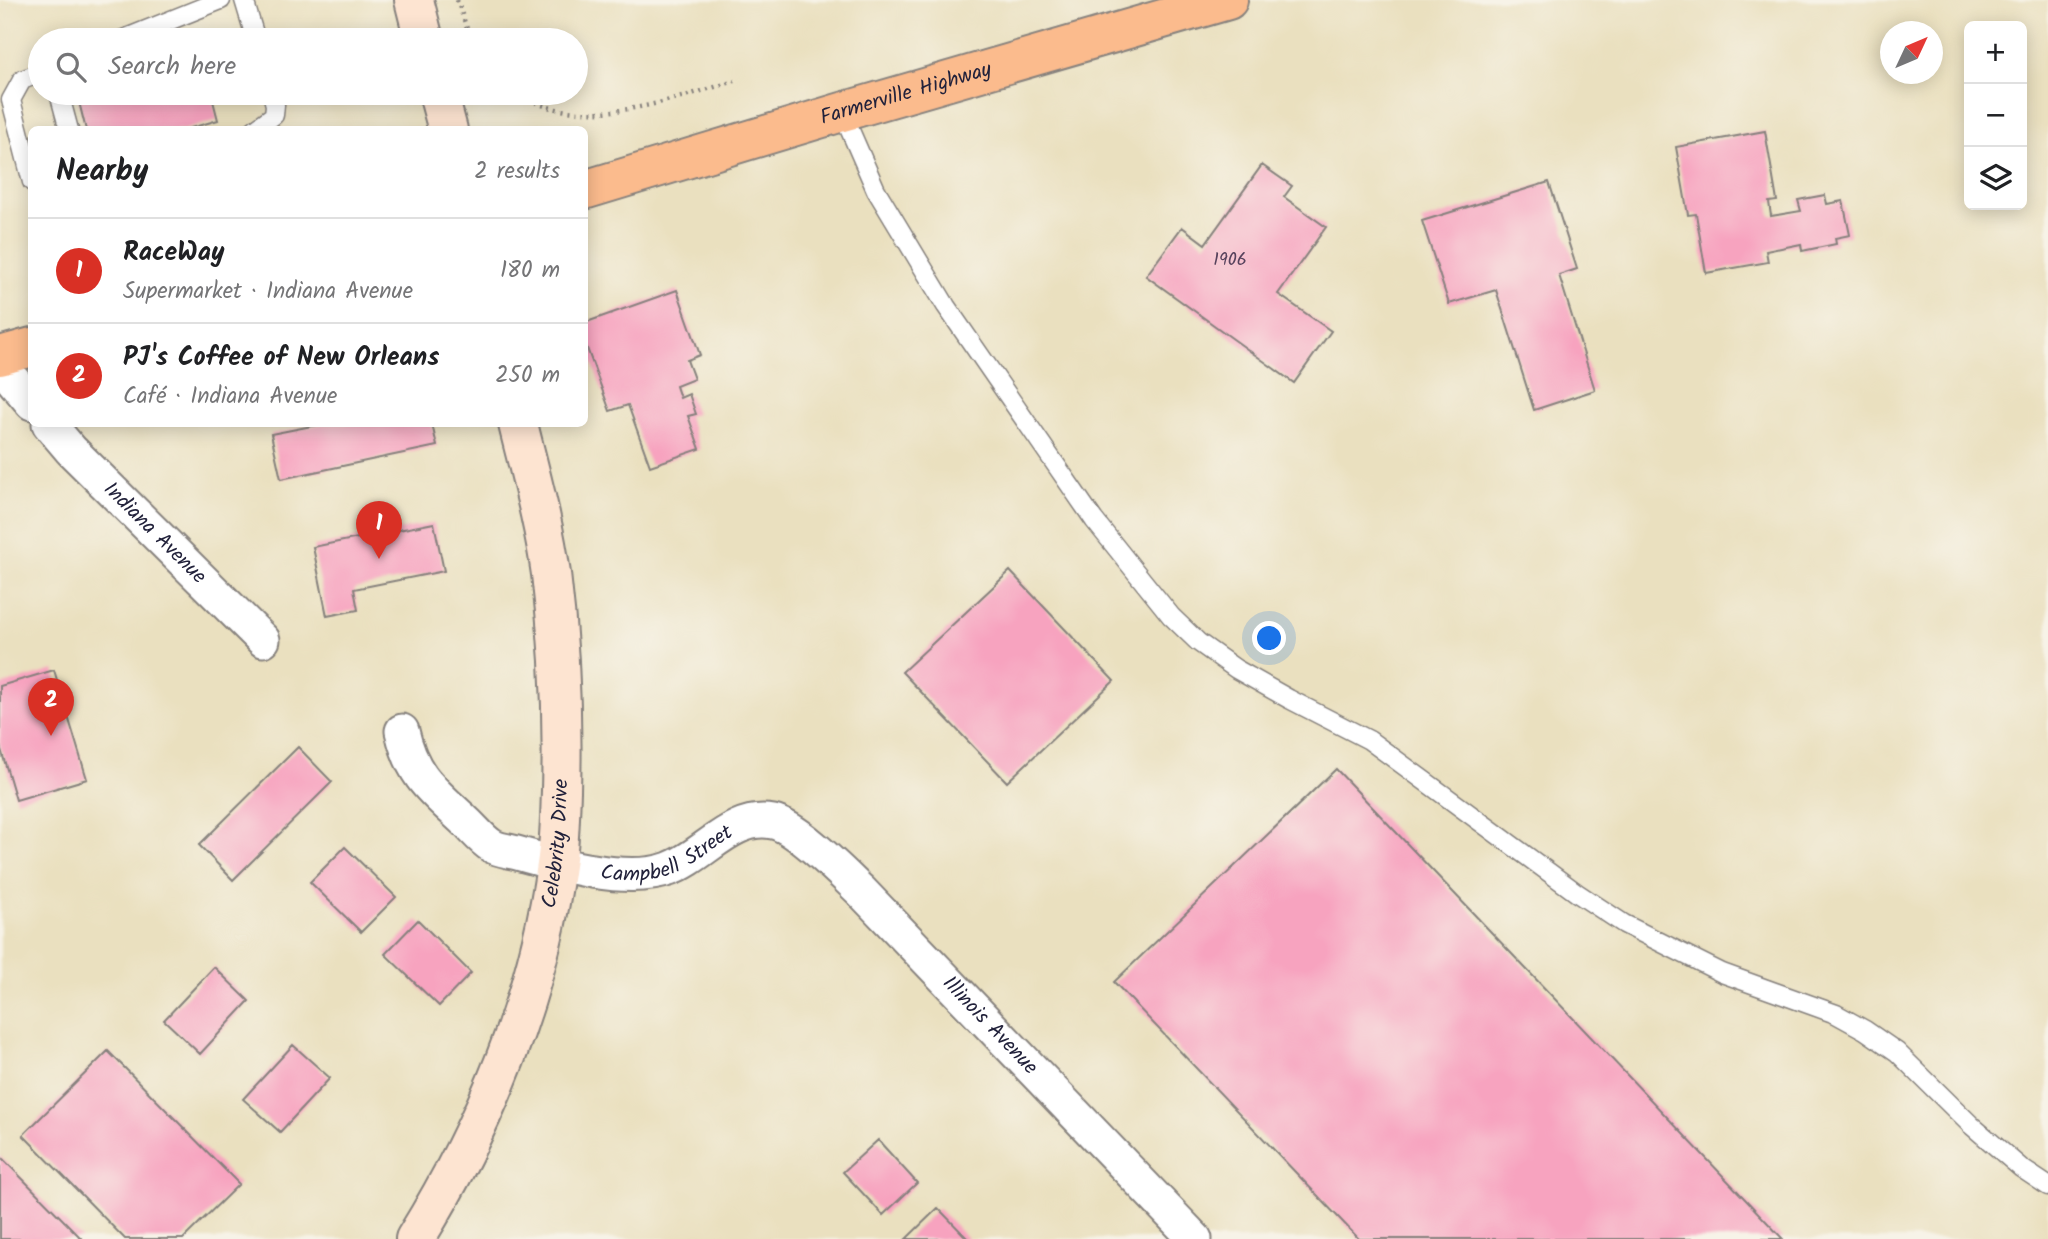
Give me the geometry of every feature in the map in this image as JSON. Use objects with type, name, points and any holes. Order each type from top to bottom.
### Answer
[{"type":"main road","name":"Farmerville Highway","points":[[588,189],[1228,0]]},
{"type":"main road","points":[[0,356],[28,348]]},
{"type":"street","points":[[414,0],[421,28]]},
{"type":"street","points":[[441,105],[447,126]]},
{"type":"street","points":[[0,365],[28,398]]},
{"type":"street","name":"Indiana Avenue","points":[[52,427],[71,450],[263,640]]},
{"type":"street","name":"Celebrity Drive","points":[[415,1239],[468,1145],[492,1093],[530,985],[556,865],[562,730],[558,642],[551,571],[519,427]]},
{"type":"street","name":"Campbell Street","points":[[402,731],[415,769],[430,788],[492,846],[556,865],[597,872],[668,870],[689,859],[733,828],[746,823],[776,822]]},
{"type":"street","name":"Illinois Avenue","points":[[776,822],[820,852],[861,891],[1195,1239]]},
{"type":"lane","points":[[151,28],[221,0]]},
{"type":"lane","points":[[244,0],[252,28]]},
{"type":"lane","points":[[28,78],[22,80],[11,100],[28,166]]},
{"type":"lane","points":[[62,105],[68,126]]},
{"type":"lane","points":[[260,126],[274,116],[275,105]]},
{"type":"lane","points":[[842,112],[876,190],[946,306],[1094,520],[1171,616],[1198,642],[1289,699],[1369,740],[1577,893],[1624,924],[1722,974],[1836,1014],[1865,1030],[1897,1052],[1971,1125],[2021,1168],[2048,1186]]},
{"type":"path","points":[[457,0],[467,28]]},
{"type":"path","points":[[546,105],[597,113],[648,106],[736,81]]},
{"type":"building","points":[[80,105],[214,105],[218,120],[198,126],[85,126]]},
{"type":"building","points":[[1765,131],[1777,201],[1769,202],[1771,216],[1801,211],[1798,200],[1825,195],[1827,204],[1843,201],[1850,235],[1835,238],[1836,244],[1802,251],[1801,244],[1766,251],[1768,262],[1706,273],[1696,214],[1688,215],[1676,147]]},
{"type":"building","points":[[1262,165],[1292,186],[1284,197],[1326,227],[1278,294],[1331,331],[1294,383],[1146,276],[1182,227],[1205,244]]},
{"type":"building","points":[[1549,182],[1577,269],[1559,275],[1595,390],[1534,410],[1496,290],[1449,304],[1422,221]]},
{"type":"building","points":[[677,290],[700,355],[687,360],[694,379],[676,386],[680,398],[689,394],[696,414],[688,416],[700,449],[650,466],[628,405],[610,411],[588,351],[588,322]]},
{"type":"building","points":[[307,427],[433,427],[437,446],[281,479],[271,434]]},
{"type":"building","points":[[434,523],[444,571],[354,589],[358,610],[327,616],[313,547]]},
{"type":"building","points":[[1010,571],[1114,681],[1007,782],[902,672]]},
{"type":"building","points":[[54,670],[87,779],[16,800],[0,746],[0,686]]},
{"type":"building","points":[[298,747],[332,782],[233,880],[199,845]]},
{"type":"building","points":[[1336,769],[1783,1239],[1359,1239],[1114,982]]},
{"type":"building","points":[[345,847],[396,897],[361,932],[310,882]]},
{"type":"building","points":[[418,920],[471,973],[439,1006],[385,954]]},
{"type":"building","points":[[214,967],[249,1001],[200,1054],[164,1020]]},
{"type":"building","points":[[293,1045],[330,1078],[280,1132],[243,1099]]},
{"type":"building","points":[[108,1051],[239,1184],[183,1239],[125,1239],[23,1135]]},
{"type":"building","points":[[878,1140],[917,1183],[883,1215],[843,1172]]},
{"type":"building","points":[[0,1156],[82,1239],[0,1239]]},
{"type":"building","points":[[938,1208],[968,1239],[906,1239]]},
{"type":"place","name":"RaceWay","points":[[379,559]]},
{"type":"place","name":"PJ's Coffee of New Orleans","points":[[51,736]]}]
